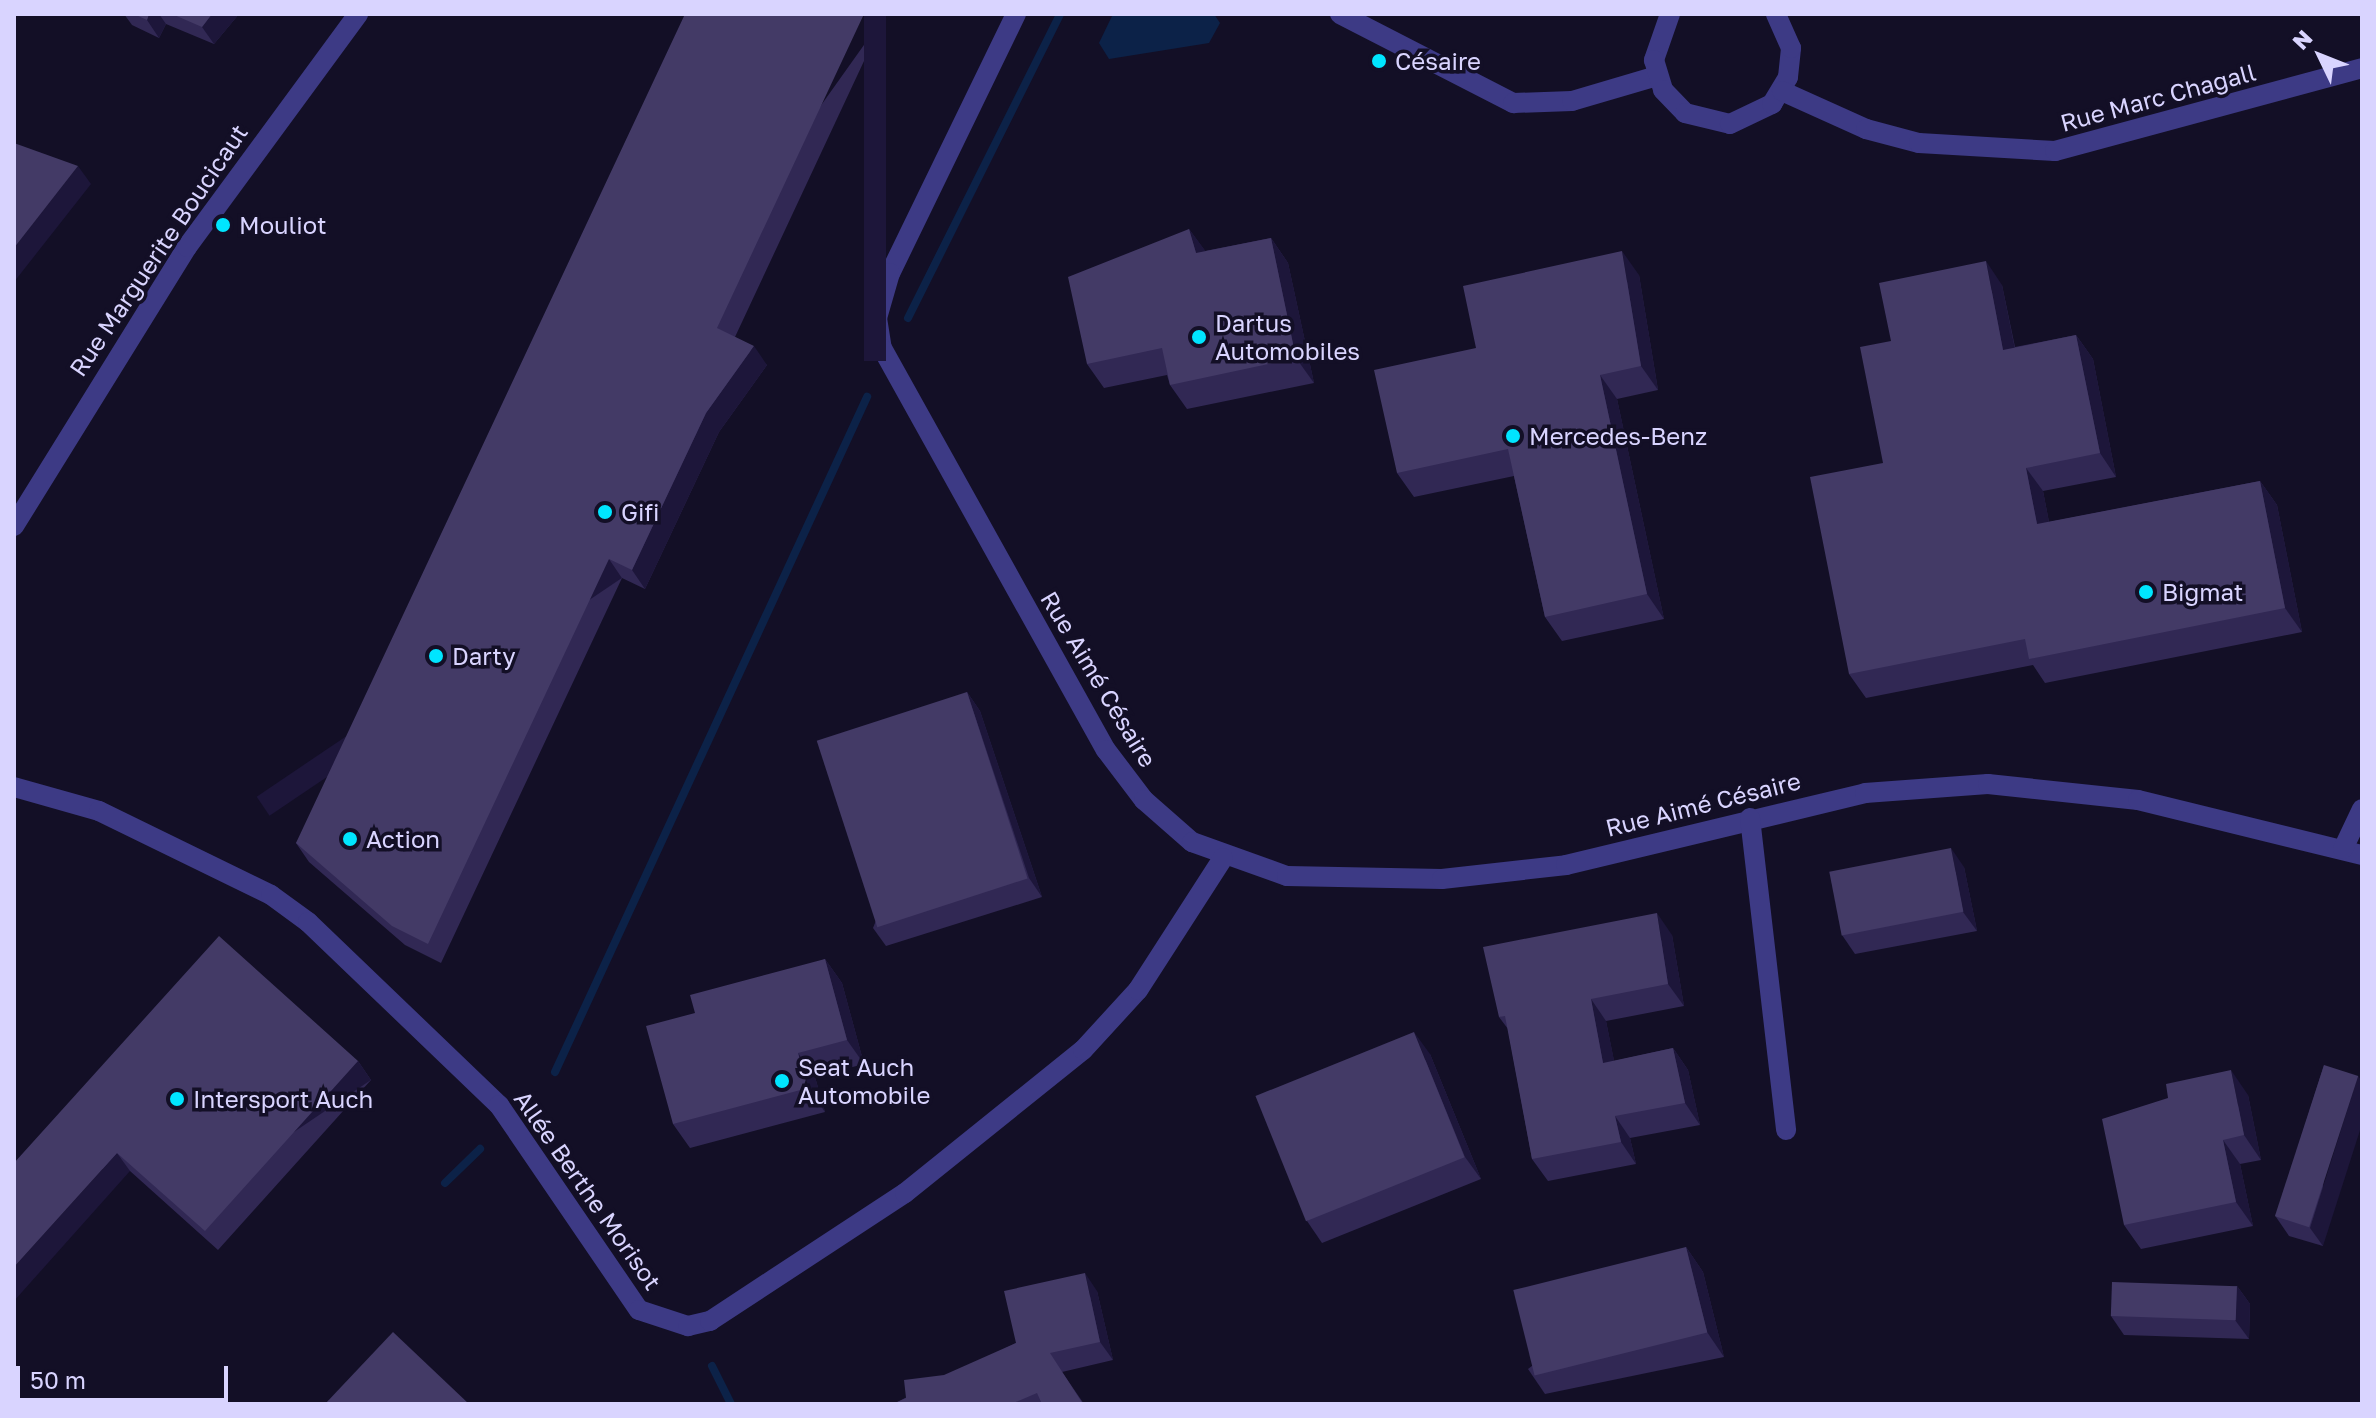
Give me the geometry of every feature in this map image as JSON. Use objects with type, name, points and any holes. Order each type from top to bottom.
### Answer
[{"type":"street","name":"Rue Marguerite Boucicaut","points":[[14,526],[160,286],[358,14]]},
{"type":"street","name":"Rue Aimé Césaire","points":[[1016,14],[890,273],[877,318],[882,348],[1106,750],[1168,824],[1223,858],[1287,876],[1442,879],[1566,865],[1750,818],[1865,793],[1988,784],[2138,800],[2352,852]]},
{"type":"street","points":[[1340,14],[1513,103],[1572,101],[1657,76]]},
{"type":"street","points":[[1669,14],[1656,44],[1657,76],[1673,103],[1714,124],[1746,121],[1782,91],[1791,48],[1776,14]]},
{"type":"street","name":"Rue Marc Chagall","points":[[1782,91],[1866,129],[1919,143],[2055,151],[2362,68]]},
{"type":"street","name":"Allée Berthe Morisot","points":[[14,787],[99,811],[271,895],[308,922],[499,1105],[639,1310],[688,1326],[710,1321],[905,1193],[1083,1050],[1138,990],[1223,858]]},
{"type":"street","points":[[2352,852],[2362,809]]},
{"type":"street","points":[[1750,818],[1786,1130]]},
{"type":"water","points":[[1113,14],[1214,14],[1220,23],[1209,43],[1109,59],[1099,43]]},
{"type":"building","points":[[134,14],[149,14],[147,20]]},
{"type":"building","points":[[172,14],[212,14],[202,27]]},
{"type":"building","points":[[685,14],[864,14],[717,328],[754,346],[706,413],[632,570],[609,559],[428,944],[392,926],[296,843]]},
{"type":"building","points":[[14,143],[78,166],[14,248]]},
{"type":"building","name":"Dartus Automobiles","points":[[1189,229],[1196,253],[1271,238],[1296,358],[1170,385],[1162,348],[1087,364],[1068,277]]},
{"type":"building","name":"Mercedes-Benz","points":[[1622,251],[1641,366],[1600,375],[1647,594],[1545,617],[1508,449],[1397,473],[1374,370],[1476,348],[1463,286]]},
{"type":"building","points":[[1986,261],[2003,350],[2076,335],[2100,453],[2026,468],[2037,524],[2260,481],[2285,608],[2029,659],[2025,639],[1849,674],[1810,477],[1883,463],[1860,347],[1891,341],[1879,283]]},
{"type":"building","points":[[967,692],[1028,878],[877,927],[817,741]]},
{"type":"building","points":[[1951,848],[1963,912],[1842,935],[1829,872]]},
{"type":"building","points":[[1657,913],[1668,984],[1591,999],[1603,1063],[1673,1048],[1685,1103],[1615,1116],[1621,1142],[1532,1159],[1505,1016],[1499,1017],[1483,947]]},
{"type":"building","points":[[219,936],[358,1061],[205,1231],[117,1153],[14,1267],[14,1163]]},
{"type":"building","points":[[825,959],[847,1040],[798,1053],[808,1088],[673,1124],[646,1026],[695,1013],[690,995]]},
{"type":"building","points":[[1414,1032],[1465,1157],[1306,1221],[1255,1096]]},
{"type":"building","points":[[2324,1065],[2358,1076],[2309,1227],[2275,1216]]},
{"type":"building","points":[[2231,1070],[2244,1135],[2223,1140],[2236,1202],[2124,1225],[2102,1119],[2168,1098],[2166,1084]]},
{"type":"building","points":[[1686,1247],[1707,1332],[1535,1375],[1513,1290]]},
{"type":"building","points":[[1085,1273],[1100,1342],[1050,1353],[1083,1404],[1042,1404],[1037,1393],[1011,1404],[893,1404],[906,1398],[904,1380],[944,1375],[1016,1343],[1004,1291]]},
{"type":"building","points":[[2112,1282],[2237,1286],[2236,1320],[2111,1316]]},
{"type":"building","points":[[393,1332],[469,1404],[325,1404]]},
{"type":"waterway","points":[[908,318],[1060,14]]},
{"type":"waterway","points":[[555,1072],[867,397]]},
{"type":"waterway","points":[[445,1183],[480,1149]]},
{"type":"waterway","points":[[712,1366],[731,1404]]},
{"type":"place","name":"Césaire","points":[[1379,61]]},
{"type":"place","name":"Mouliot","points":[[223,225]]},
{"type":"place","name":"Dartus Automobiles","points":[[1199,337]]},
{"type":"place","name":"Mercedes-Benz","points":[[1513,436]]},
{"type":"place","name":"Gifi","points":[[605,512]]},
{"type":"place","name":"Bigmat","points":[[2146,592]]},
{"type":"place","name":"Darty","points":[[436,656]]},
{"type":"place","name":"Action","points":[[350,839]]},
{"type":"place","name":"Seat Auch Automobile","points":[[782,1081]]},
{"type":"place","name":"Intersport Auch","points":[[177,1099]]}]
